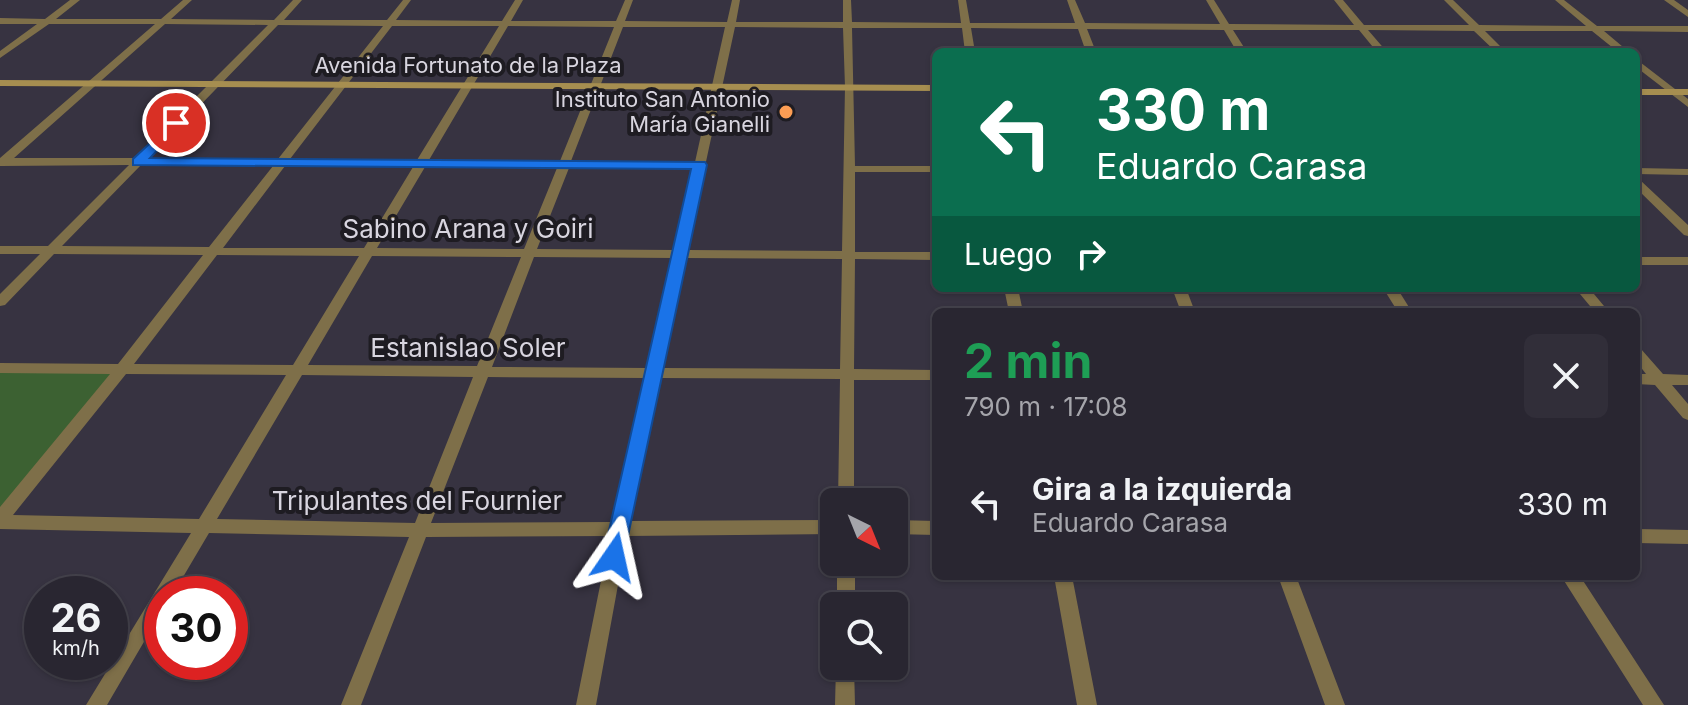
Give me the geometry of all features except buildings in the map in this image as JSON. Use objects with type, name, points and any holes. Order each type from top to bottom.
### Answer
[{"type":"main road","name":"Avenida Fortunato de la Plaza","points":[[0,83],[932,88]]},
{"type":"main road","points":[[1640,92],[1688,92]]},
{"type":"street","points":[[0,55],[76,0]]},
{"type":"street","points":[[1,162],[188,0]]},
{"type":"street","points":[[0,302],[298,0]]},
{"type":"street","points":[[0,521],[122,369],[407,0]]},
{"type":"street","points":[[174,576],[519,0]]},
{"type":"street","points":[[351,705],[629,0]]},
{"type":"street","points":[[586,705],[620,527],[736,0]]},
{"type":"street","points":[[846,488],[850,87],[847,0]]},
{"type":"street","points":[[962,0],[970,48]]},
{"type":"street","points":[[1071,0],[1089,48]]},
{"type":"street","points":[[1210,0],[1240,48]]},
{"type":"street","points":[[1338,0],[1379,48]]},
{"type":"street","points":[[1448,0],[1497,48]]},
{"type":"street","points":[[1559,0],[1619,48]]},
{"type":"street","points":[[1668,0],[1688,14]]},
{"type":"street","points":[[0,21],[1688,29]]},
{"type":"street","points":[[1640,65],[1688,104]]},
{"type":"street","points":[[1,162],[700,165]]},
{"type":"street","points":[[849,169],[932,169]]},
{"type":"street","points":[[1640,171],[1688,172]]},
{"type":"street","points":[[1640,186],[1688,232]]},
{"type":"street","name":"Sabino Arana y Goiri","points":[[0,250],[932,256]]},
{"type":"street","points":[[1640,261],[1688,261]]},
{"type":"street","points":[[1585,292],[1599,308]]},
{"type":"street","points":[[1640,357],[1688,414]]},
{"type":"street","name":"Estanislao Soler","points":[[0,368],[932,375]]},
{"type":"street","points":[[1640,379],[1688,380]]},
{"type":"street","name":"Tripulantes del Fournier","points":[[0,521],[419,530],[820,527]]},
{"type":"street","points":[[908,527],[932,528]]},
{"type":"street","points":[[1640,536],[1688,537]]},
{"type":"street","points":[[1064,580],[1087,705]]},
{"type":"street","points":[[1288,580],[1335,705]]},
{"type":"street","points":[[1573,580],[1654,705]]},
{"type":"street","points":[[96,705],[144,625]]},
{"type":"street","points":[[845,680],[845,705]]},
{"type":"green space","points":[[0,368],[122,369],[0,519]]},
{"type":"place","name":"Instituto San Antonio María Gianelli","points":[[786,112]]},
{"type":"route","points":[[176,123],[138,162],[700,165],[614,557]]}]
